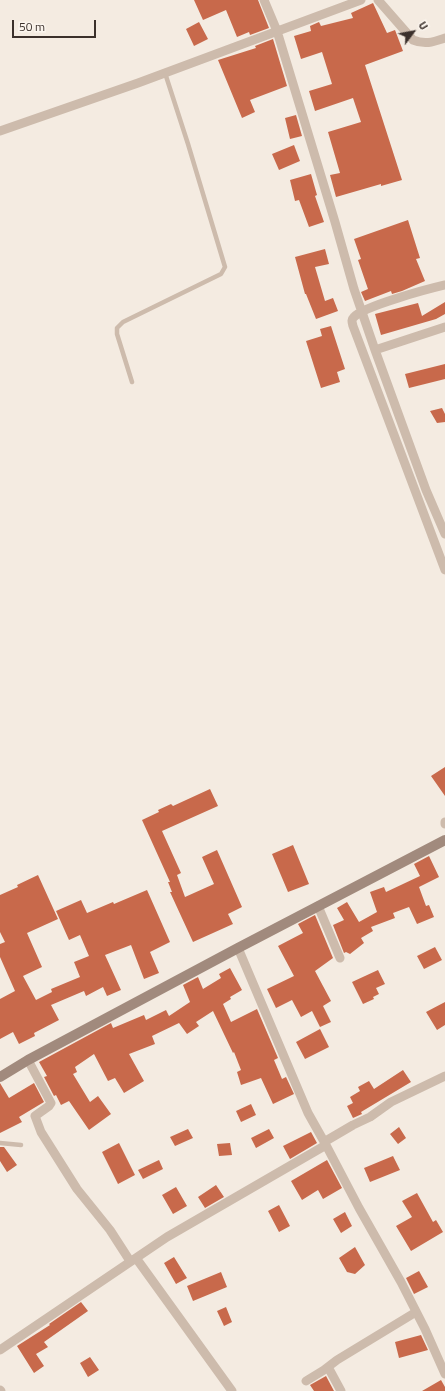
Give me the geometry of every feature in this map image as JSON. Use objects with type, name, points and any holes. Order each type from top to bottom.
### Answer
[{"type":"street","points":[[264,0],[275,27],[354,289],[426,490],[445,534]]},
{"type":"street","points":[[0,131],[165,73],[275,27],[361,0]]},
{"type":"street","points":[[378,0],[413,40],[420,43],[428,43],[445,38]]},
{"type":"street","points":[[445,284],[362,311],[352,320],[445,569]]},
{"type":"street","points":[[375,350],[445,327]]},
{"type":"street","points":[[0,1077],[28,1060],[238,948],[445,840]]},
{"type":"street","points":[[318,906],[340,958]]},
{"type":"street","points":[[238,948],[308,1113],[401,1282],[445,1374]]},
{"type":"street","points":[[28,1060],[51,1103],[50,1106],[35,1116],[41,1132],[77,1189],[133,1259],[232,1391]]},
{"type":"street","points":[[0,1350],[167,1237],[325,1144],[353,1125],[370,1117],[391,1102],[445,1076]]},
{"type":"street","points":[[306,1380],[416,1312]]},
{"type":"street","points":[[328,1367],[341,1391]]},
{"type":"lane","points":[[132,382],[117,334],[117,328],[123,322],[221,274],[225,267],[165,73]]},
{"type":"lane","points":[[0,1143],[21,1145]]},
{"type":"building","points":[[194,0],[258,0],[269,28],[250,35],[249,32],[237,37],[226,10],[203,20]]},
{"type":"building","points":[[373,3],[387,33],[395,30],[403,51],[365,65],[402,180],[381,186],[381,184],[336,197],[330,175],[340,173],[328,132],[361,122],[353,98],[315,111],[309,91],[332,84],[322,52],[301,59],[294,36],[311,31],[310,26],[319,22],[321,26],[353,18],[351,13]]},
{"type":"building","points":[[199,22],[208,39],[194,46],[186,29]]},
{"type":"building","points":[[273,39],[287,86],[250,100],[255,112],[242,118],[218,60],[256,48],[255,46]]},
{"type":"building","points":[[296,115],[302,136],[290,139],[285,118]]},
{"type":"building","points":[[294,145],[300,161],[279,170],[272,154]]},
{"type":"building","points":[[311,174],[317,195],[315,196],[324,222],[309,227],[299,200],[295,201],[290,180]]},
{"type":"building","points":[[408,220],[420,258],[416,259],[425,281],[402,291],[392,294],[391,291],[365,301],[361,292],[368,289],[358,260],[361,259],[354,239]]},
{"type":"building","points":[[325,249],[329,264],[315,267],[325,301],[333,298],[338,311],[316,319],[305,294],[295,257]]},
{"type":"building","points":[[445,302],[445,314],[436,319],[381,335],[375,314],[418,303],[422,316]]},
{"type":"building","points":[[331,326],[345,369],[337,372],[340,382],[321,388],[306,341],[322,336],[320,329]]},
{"type":"building","points":[[445,364],[445,379],[409,388],[405,374]]},
{"type":"building","points":[[442,408],[445,414],[445,422],[437,423],[430,411]]},
{"type":"building","points":[[445,767],[445,796],[431,776]]},
{"type":"building","points":[[210,789],[218,806],[162,831],[181,873],[177,875],[185,897],[214,884],[202,857],[217,850],[242,907],[228,914],[233,924],[193,942],[170,892],[172,892],[168,882],[170,882],[142,820],[159,812],[158,810],[171,804],[173,806]]},
{"type":"building","points":[[293,845],[309,884],[288,892],[272,854]]},
{"type":"building","points":[[429,856],[439,877],[419,887],[426,906],[429,905],[434,917],[417,924],[409,907],[393,913],[395,918],[371,927],[373,931],[361,938],[364,943],[350,954],[346,952],[344,953],[333,925],[344,920],[337,908],[347,902],[359,922],[377,912],[370,892],[384,887],[386,892],[420,876],[414,864]]},
{"type":"building","points":[[38,875],[58,919],[27,933],[42,967],[23,976],[36,1000],[52,992],[51,989],[80,977],[74,962],[89,956],[80,935],[69,940],[56,911],[81,900],[87,913],[113,902],[114,904],[147,890],[170,942],[150,952],[159,973],[144,979],[131,945],[105,955],[121,990],[107,996],[103,987],[86,996],[84,991],[51,1005],[59,1020],[34,1033],[35,1036],[19,1044],[13,1032],[0,1039],[0,999],[15,991],[0,957],[0,944],[5,942],[0,932],[0,895],[18,887],[17,885]]},
{"type":"building","points":[[315,915],[333,958],[315,971],[331,1001],[323,1006],[331,1022],[320,1027],[312,1011],[301,1017],[292,1000],[276,1008],[267,989],[294,976],[278,946],[303,933],[298,924]]},
{"type":"building","points":[[435,947],[442,960],[424,969],[417,956]]},
{"type":"building","points":[[230,968],[242,990],[230,997],[231,999],[223,1004],[231,1022],[257,1009],[278,1058],[274,1060],[282,1079],[286,1077],[294,1094],[273,1104],[261,1078],[241,1085],[237,1072],[241,1070],[234,1052],[233,1053],[213,1011],[196,1022],[199,1026],[187,1034],[179,1023],[152,1036],[155,1044],[129,1054],[144,1081],[124,1093],[115,1078],[108,1081],[94,1054],[75,1067],[77,1072],[73,1074],[90,1102],[98,1096],[111,1114],[89,1130],[69,1101],[61,1105],[56,1095],[54,1096],[44,1077],[47,1076],[39,1062],[111,1023],[113,1028],[144,1015],[146,1020],[166,1010],[169,1016],[190,1002],[183,985],[198,977],[203,989],[221,978],[219,974]]},
{"type":"building","points":[[378,970],[385,984],[376,988],[379,994],[373,997],[374,999],[363,1004],[352,982]]},
{"type":"building","points":[[445,1002],[445,1025],[437,1030],[426,1012]]},
{"type":"building","points":[[320,1029],[329,1047],[305,1059],[296,1042]]},
{"type":"building","points":[[403,1070],[411,1082],[361,1112],[362,1114],[353,1118],[347,1106],[353,1103],[350,1097],[360,1091],[358,1087],[369,1081],[374,1089]]},
{"type":"building","points":[[0,1083],[9,1098],[34,1083],[44,1102],[19,1117],[22,1122],[0,1133]]},
{"type":"building","points":[[251,1104],[256,1115],[241,1122],[236,1111]]},
{"type":"building","points":[[399,1127],[406,1138],[398,1144],[390,1134]]},
{"type":"building","points":[[188,1129],[193,1138],[175,1146],[170,1137]]},
{"type":"building","points":[[269,1129],[274,1138],[256,1148],[251,1138]]},
{"type":"building","points":[[311,1132],[317,1143],[290,1159],[283,1146]]},
{"type":"building","points":[[119,1143],[135,1175],[118,1184],[102,1152]]},
{"type":"building","points":[[230,1143],[232,1155],[219,1156],[217,1144]]},
{"type":"building","points":[[0,1147],[4,1147],[17,1165],[7,1172],[0,1161]]},
{"type":"building","points":[[393,1156],[400,1170],[370,1182],[364,1168]]},
{"type":"building","points":[[159,1160],[163,1169],[143,1179],[138,1170]]},
{"type":"building","points":[[327,1160],[342,1188],[323,1199],[318,1190],[302,1200],[291,1181]]},
{"type":"building","points":[[216,1185],[224,1197],[205,1208],[198,1197]]},
{"type":"building","points":[[176,1187],[187,1206],[173,1214],[162,1195]]},
{"type":"building","points":[[417,1193],[433,1222],[436,1220],[443,1232],[411,1251],[396,1226],[412,1217],[402,1201]]},
{"type":"building","points":[[279,1205],[290,1226],[279,1232],[268,1211]]},
{"type":"building","points":[[345,1212],[352,1226],[341,1233],[333,1219]]},
{"type":"building","points":[[355,1247],[365,1265],[355,1274],[347,1272],[339,1258]]},
{"type":"building","points":[[174,1257],[187,1278],[176,1284],[164,1263]]},
{"type":"building","points":[[419,1271],[428,1287],[414,1294],[406,1278]]},
{"type":"building","points":[[221,1272],[227,1287],[193,1301],[187,1286]]},
{"type":"building","points":[[81,1302],[88,1311],[44,1342],[48,1347],[36,1354],[44,1366],[34,1373],[17,1346],[50,1325],[49,1324]]},
{"type":"building","points":[[226,1307],[232,1322],[224,1326],[217,1311]]},
{"type":"building","points":[[421,1335],[428,1350],[399,1358],[395,1342]]},
{"type":"building","points":[[90,1357],[99,1370],[88,1377],[80,1363]]},
{"type":"building","points":[[326,1376],[334,1391],[314,1391],[310,1385]]},
{"type":"building","points":[[441,1380],[445,1387],[445,1391],[422,1391]]}]
